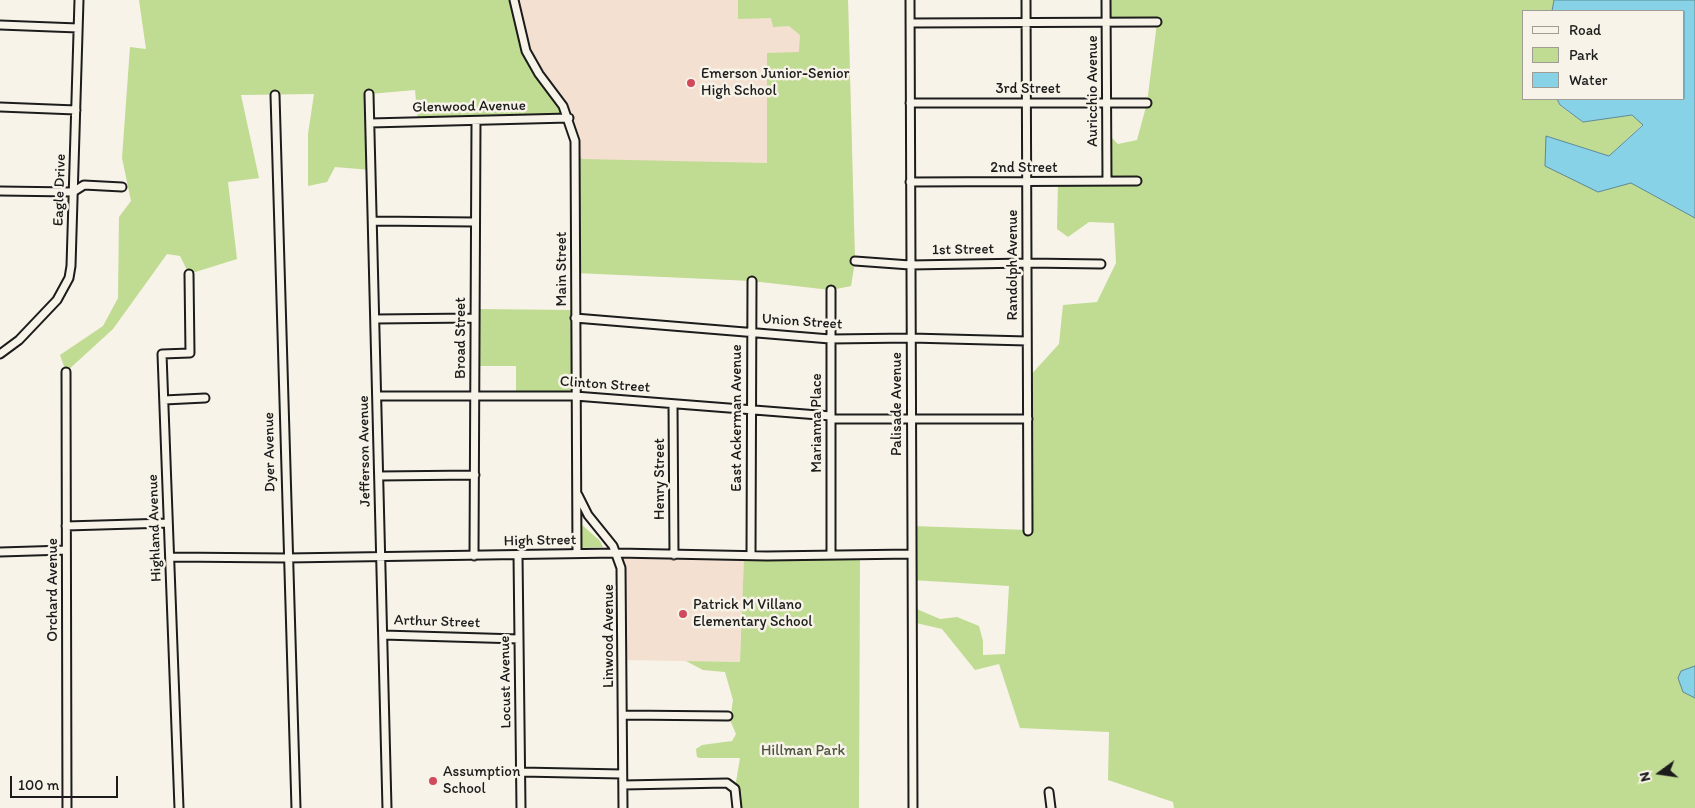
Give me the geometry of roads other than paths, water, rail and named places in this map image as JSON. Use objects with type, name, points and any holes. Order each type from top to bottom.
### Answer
[{"type":"street","name":"Eagle Drive","points":[[0,354],[19,340],[57,300],[63,290],[71,266],[79,0]]},
{"type":"street","name":"Main Street","points":[[514,0],[526,51],[569,118],[576,152],[575,396],[577,553]]},
{"type":"street","name":"Palisade Avenue","points":[[910,0],[913,808]]},
{"type":"street","name":"Randolph Avenue","points":[[1026,0],[1028,531]]},
{"type":"street","name":"Auricchio Avenue","points":[[1106,0],[1108,181]]},
{"type":"street","points":[[910,24],[1157,22]]},
{"type":"street","points":[[0,25],[78,28]]},
{"type":"street","name":"Jefferson Avenue","points":[[370,94],[387,808]]},
{"type":"street","name":"Dyer Avenue","points":[[275,95],[287,558],[296,808]]},
{"type":"street","name":"3rd Street","points":[[910,103],[1147,103]]},
{"type":"street","points":[[0,108],[76,110]]},
{"type":"street","name":"Glenwood Avenue","points":[[370,123],[569,118]]},
{"type":"street","name":"Broad Street","points":[[474,556],[476,121]]},
{"type":"street","name":"2nd Street","points":[[910,182],[1137,181]]},
{"type":"street","points":[[0,191],[73,192],[84,185],[122,187]]},
{"type":"street","points":[[373,221],[475,222]]},
{"type":"street","name":"1st Street","points":[[855,261],[910,265],[1101,264]]},
{"type":"street","name":"Highland Avenue","points":[[179,808],[162,354],[190,353],[189,274]]},
{"type":"street","name":"East Ackerman Avenue","points":[[751,556],[750,332],[752,281]]},
{"type":"street","name":"Marianna Place","points":[[831,290],[831,555]]},
{"type":"street","points":[[375,319],[475,318]]},
{"type":"street","name":"Union Street","points":[[575,318],[830,340],[911,338],[1027,341]]},
{"type":"street","name":"Orchard Avenue","points":[[66,372],[67,808]]},
{"type":"street","name":"Clinton Street","points":[[377,396],[575,396],[831,418],[1028,419]]},
{"type":"street","points":[[164,400],[206,398]]},
{"type":"street","name":"Henry Street","points":[[673,404],[674,555]]},
{"type":"street","points":[[379,476],[475,475]]},
{"type":"street","name":"Linwood Avenue","points":[[576,477],[581,504],[607,536],[617,553],[622,580],[623,808]]},
{"type":"street","points":[[66,526],[168,523]]},
{"type":"street","points":[[0,552],[66,550]]},
{"type":"street","name":"High Street","points":[[170,557],[287,558],[577,553],[751,556],[912,554]]},
{"type":"street","name":"Locust Avenue","points":[[518,555],[521,808]]},
{"type":"street","name":"Arthur Street","points":[[383,635],[519,639]]},
{"type":"street","points":[[624,715],[728,716]]},
{"type":"street","points":[[521,772],[622,774]]},
{"type":"street","points":[[623,785],[727,783],[735,789],[737,808]]},
{"type":"street","points":[[1049,792],[1051,808]]},
{"type":"water","points":[[1554,0],[1695,0],[1695,218],[1631,183],[1598,192],[1545,166],[1546,136],[1609,156],[1643,125],[1632,115],[1583,122],[1560,105],[1558,100],[1685,100],[1685,10],[1552,10]]},
{"type":"water","points":[[1695,666],[1695,698],[1683,692],[1678,678],[1681,671]]},
{"type":"place","name":"Emerson Junior-Senior High School","points":[[691,83]]},
{"type":"place","name":"Patrick M Villano Elementary School","points":[[683,614]]},
{"type":"place","name":"Assumption School","points":[[433,781]]},
{"type":"park label","name":"Hillman Park","points":[[803,751]]}]
